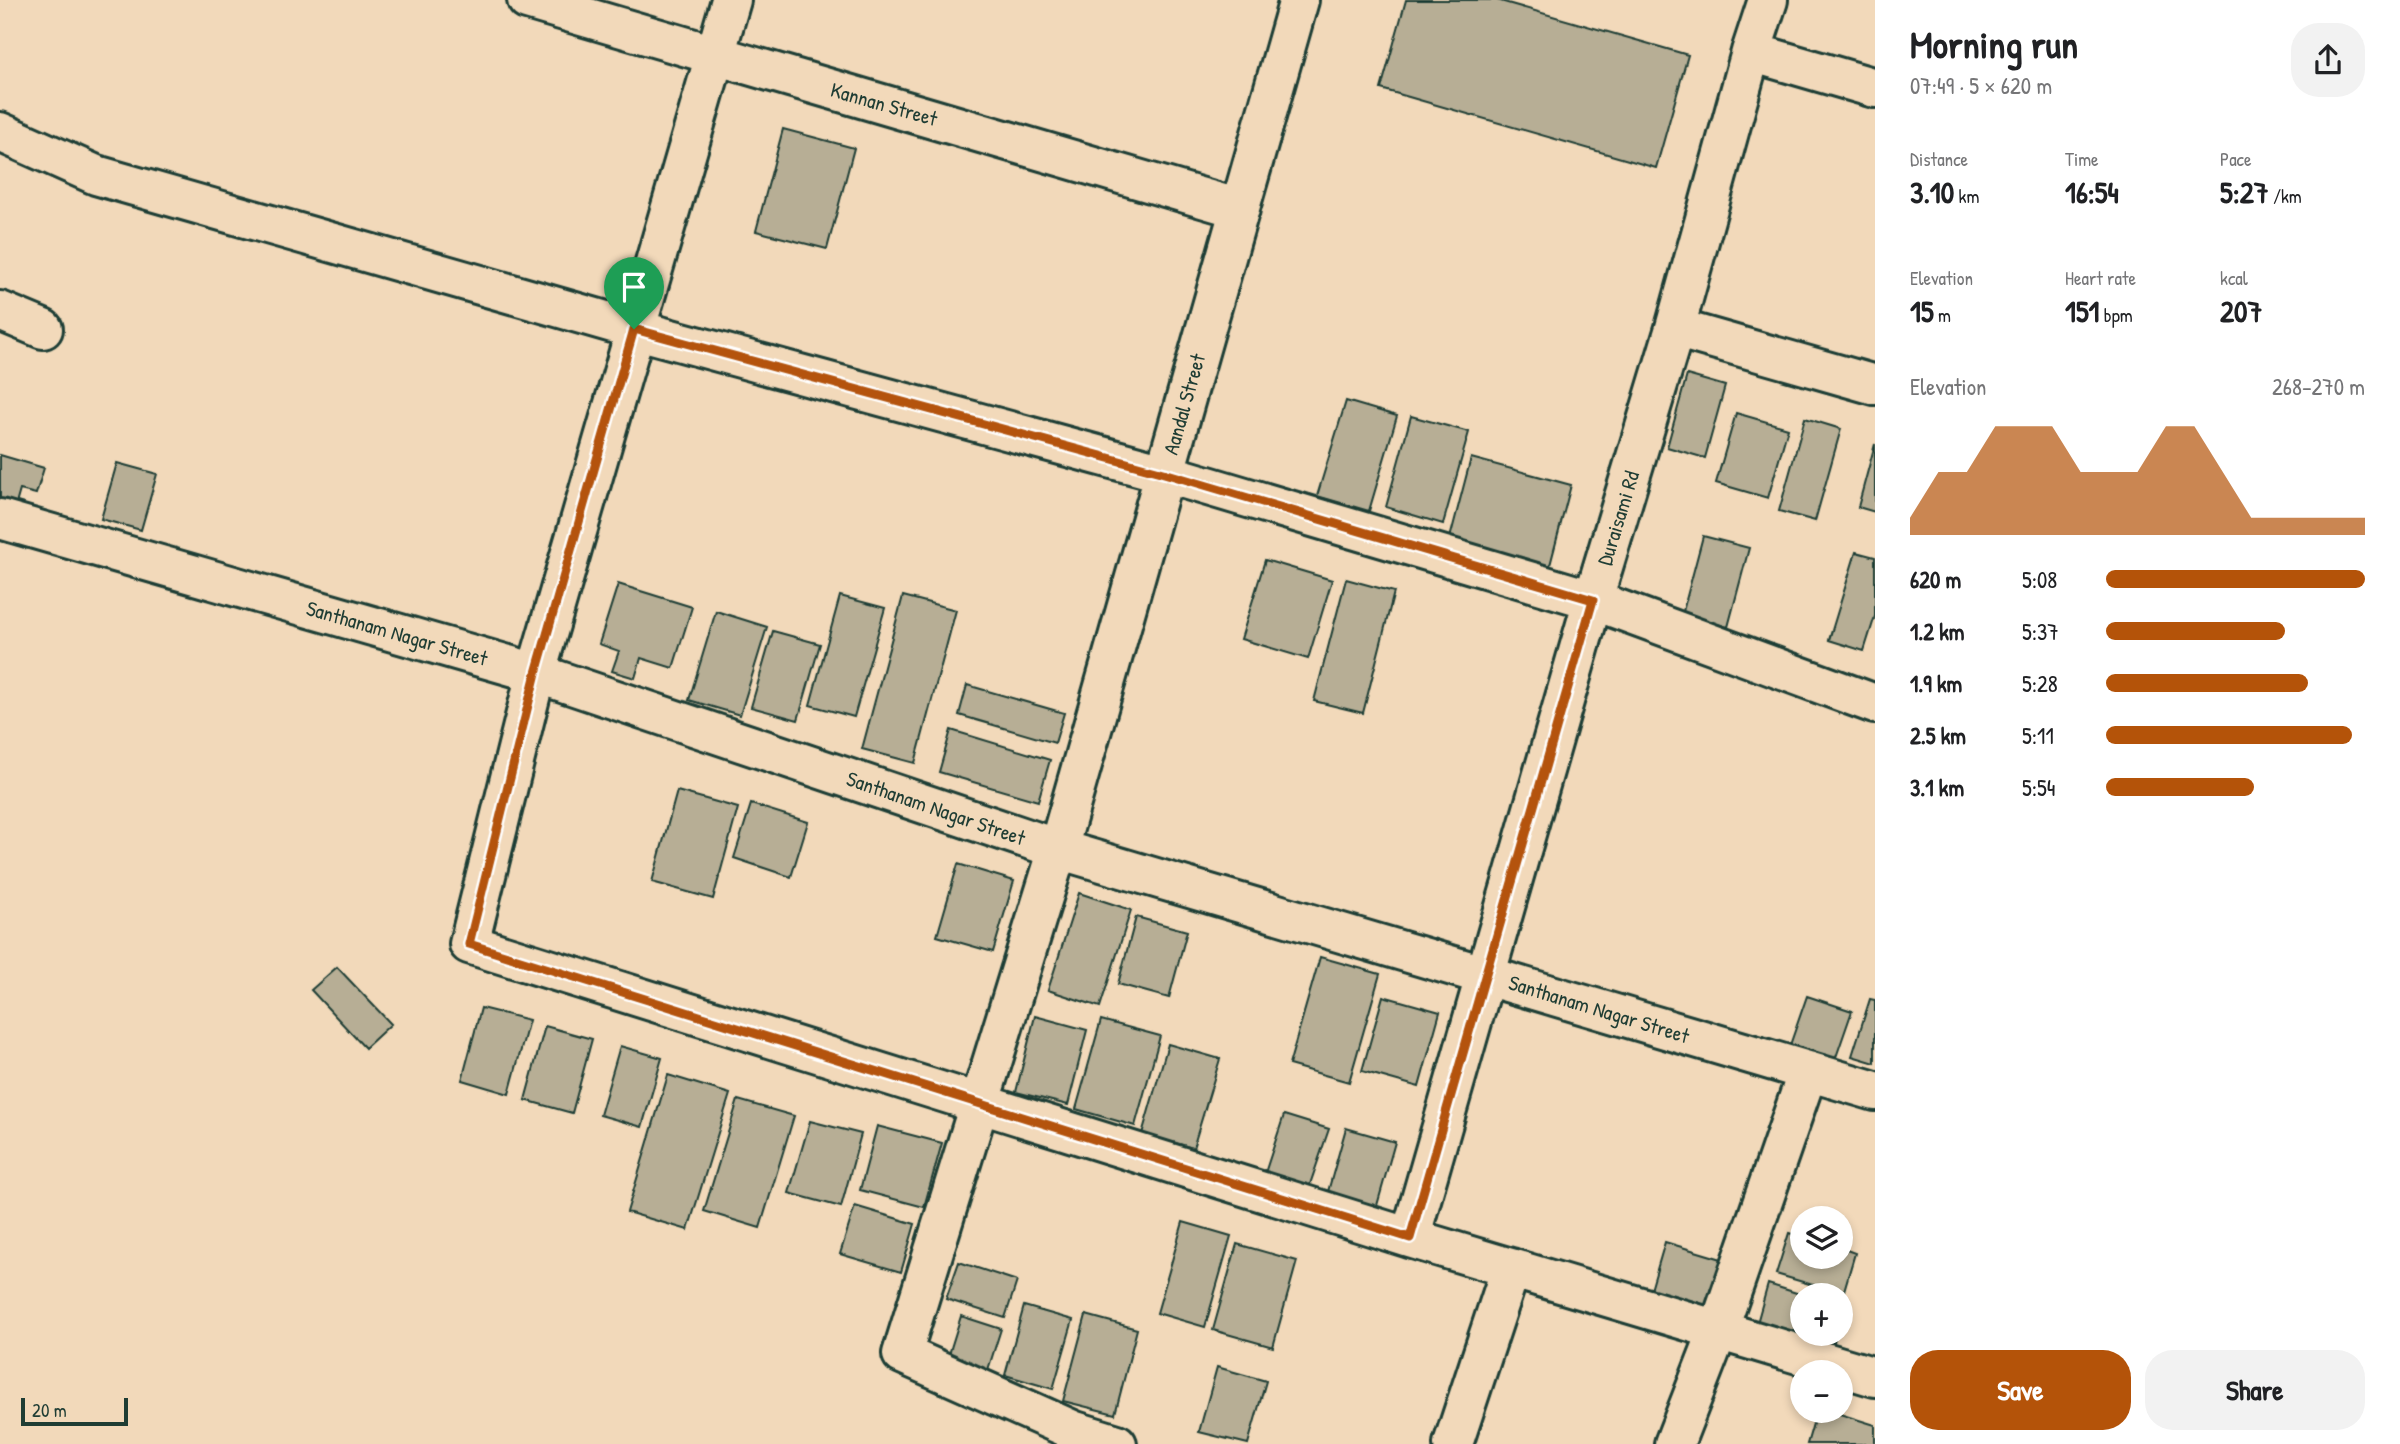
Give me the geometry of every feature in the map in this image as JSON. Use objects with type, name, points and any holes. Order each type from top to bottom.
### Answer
[{"type":"street","name":"Kannan Street","points":[[527,0],[1240,209]]},
{"type":"street","points":[[731,0],[536,673],[469,944],[1410,1238],[1875,1377]]},
{"type":"street","name":"Aandal Street","points":[[1075,1438],[902,1354],[1058,849],[1299,0]]},
{"type":"street","name":"Duraisami Rd","points":[[1410,1238],[1768,0]]},
{"type":"street","points":[[1751,52],[1875,88]]},
{"type":"street","points":[[0,132],[96,175],[634,329],[1164,473],[1593,600],[1875,704]]},
{"type":"street","points":[[0,311],[43,329]]},
{"type":"street","points":[[1675,328],[1875,385]]},
{"type":"street","name":"Santhanam Nagar Street","points":[[0,519],[536,673],[1058,849],[1875,1091]]},
{"type":"street","points":[[1674,1444],[1718,1331],[1808,1071]]},
{"type":"street","points":[[1453,1444],[1511,1268]]},
{"type":"street","points":[[1075,1438],[1117,1444]]},
{"type":"building","points":[[1406,0],[1497,0],[1688,55],[1656,168],[1381,89]]},
{"type":"building","points":[[783,129],[854,148],[827,249],[756,231]]},
{"type":"building","points":[[1687,375],[1725,386],[1705,458],[1667,447]]},
{"type":"building","points":[[1346,401],[1397,416],[1369,511],[1317,496]]},
{"type":"building","points":[[1736,413],[1788,428],[1768,498],[1716,483]]},
{"type":"building","points":[[1411,416],[1469,432],[1443,524],[1386,507]]},
{"type":"building","points":[[1805,418],[1841,429],[1815,521],[1779,511]]},
{"type":"building","points":[[1875,444],[1875,512],[1858,507]]},
{"type":"building","points":[[0,455],[44,468],[36,494],[20,490],[16,504],[0,499]]},
{"type":"building","points":[[1471,458],[1571,485],[1549,569],[1449,542]]},
{"type":"building","points":[[117,463],[157,474],[141,530],[101,519]]},
{"type":"building","points":[[1703,536],[1749,548],[1728,627],[1682,615]]},
{"type":"building","points":[[1856,552],[1875,557],[1875,616],[1864,651],[1829,640]]},
{"type":"building","points":[[1265,560],[1332,580],[1308,659],[1241,639]]},
{"type":"building","points":[[1346,579],[1394,592],[1363,713],[1314,701]]},
{"type":"building","points":[[618,584],[692,607],[673,668],[641,658],[635,678],[612,671],[619,651],[599,644]]},
{"type":"building","points":[[840,596],[885,608],[854,717],[810,705]]},
{"type":"building","points":[[903,596],[956,610],[915,763],[862,749]]},
{"type":"building","points":[[716,611],[767,627],[740,715],[689,700]]},
{"type":"building","points":[[773,631],[820,644],[798,720],[751,707]]},
{"type":"building","points":[[967,685],[1064,713],[1055,743],[959,715]]},
{"type":"building","points":[[951,730],[1050,760],[1038,801],[939,772]]},
{"type":"building","points":[[677,791],[738,808],[713,899],[652,882]]},
{"type":"building","points":[[751,804],[808,822],[791,877],[734,858]]},
{"type":"building","points":[[958,864],[1014,881],[993,952],[937,936]]},
{"type":"building","points":[[1079,893],[1131,910],[1100,1007],[1048,990]]},
{"type":"building","points":[[1136,917],[1187,931],[1169,998],[1118,984]]},
{"type":"building","points":[[1320,957],[1380,974],[1349,1082],[1289,1065]]},
{"type":"building","points":[[337,967],[391,1024],[365,1048],[311,990]]},
{"type":"building","points":[[1383,996],[1440,1012],[1419,1087],[1362,1071]]},
{"type":"building","points":[[1807,996],[1852,1011],[1834,1063],[1789,1048]]},
{"type":"building","points":[[1870,999],[1875,1000],[1875,1063],[1852,1056]]},
{"type":"building","points":[[481,1008],[529,1020],[509,1094],[462,1080]]},
{"type":"building","points":[[1035,1016],[1087,1030],[1068,1105],[1016,1092]]},
{"type":"building","points":[[1101,1020],[1160,1036],[1135,1126],[1076,1109]]},
{"type":"building","points":[[545,1026],[592,1039],[572,1113],[525,1100]]},
{"type":"building","points":[[1168,1044],[1220,1059],[1193,1148],[1142,1134]]},
{"type":"building","points":[[620,1046],[662,1058],[642,1127],[600,1115]]},
{"type":"building","points":[[668,1075],[730,1094],[688,1230],[627,1212]]},
{"type":"building","points":[[738,1100],[794,1116],[760,1228],[704,1211]]},
{"type":"building","points":[[1284,1115],[1329,1129],[1308,1190],[1264,1176]]},
{"type":"building","points":[[810,1121],[861,1134],[841,1207],[789,1193]]},
{"type":"building","points":[[877,1126],[942,1143],[924,1207],[860,1190]]},
{"type":"building","points":[[1346,1128],[1395,1142],[1376,1209],[1327,1195]]},
{"type":"building","points":[[855,1206],[915,1224],[901,1272],[840,1254]]},
{"type":"building","points":[[1183,1222],[1231,1236],[1205,1327],[1157,1313]]},
{"type":"building","points":[[1789,1233],[1790,1269],[1850,1269],[1846,1283],[1806,1283],[1776,1274]]},
{"type":"building","points":[[1665,1242],[1735,1263],[1721,1311],[1651,1290]]},
{"type":"building","points":[[1237,1244],[1297,1261],[1273,1347],[1213,1330]]},
{"type":"building","points":[[959,1262],[1017,1281],[1005,1318],[946,1299]]},
{"type":"building","points":[[1768,1284],[1790,1291],[1790,1333],[1757,1323]]},
{"type":"building","points":[[1024,1306],[1073,1320],[1053,1389],[1005,1375]]},
{"type":"building","points":[[1086,1315],[1137,1329],[1115,1414],[1063,1401]]},
{"type":"building","points":[[961,1316],[1001,1329],[986,1376],[946,1364]]},
{"type":"building","points":[[1217,1367],[1266,1381],[1248,1444],[1199,1432]]},
{"type":"building","points":[[1853,1418],[1875,1425],[1875,1444],[1807,1444],[1813,1423],[1853,1423]]},
{"type":"route","points":[[634,329],[1164,473],[1593,600],[1410,1238],[469,944],[536,673],[634,329]]}]
